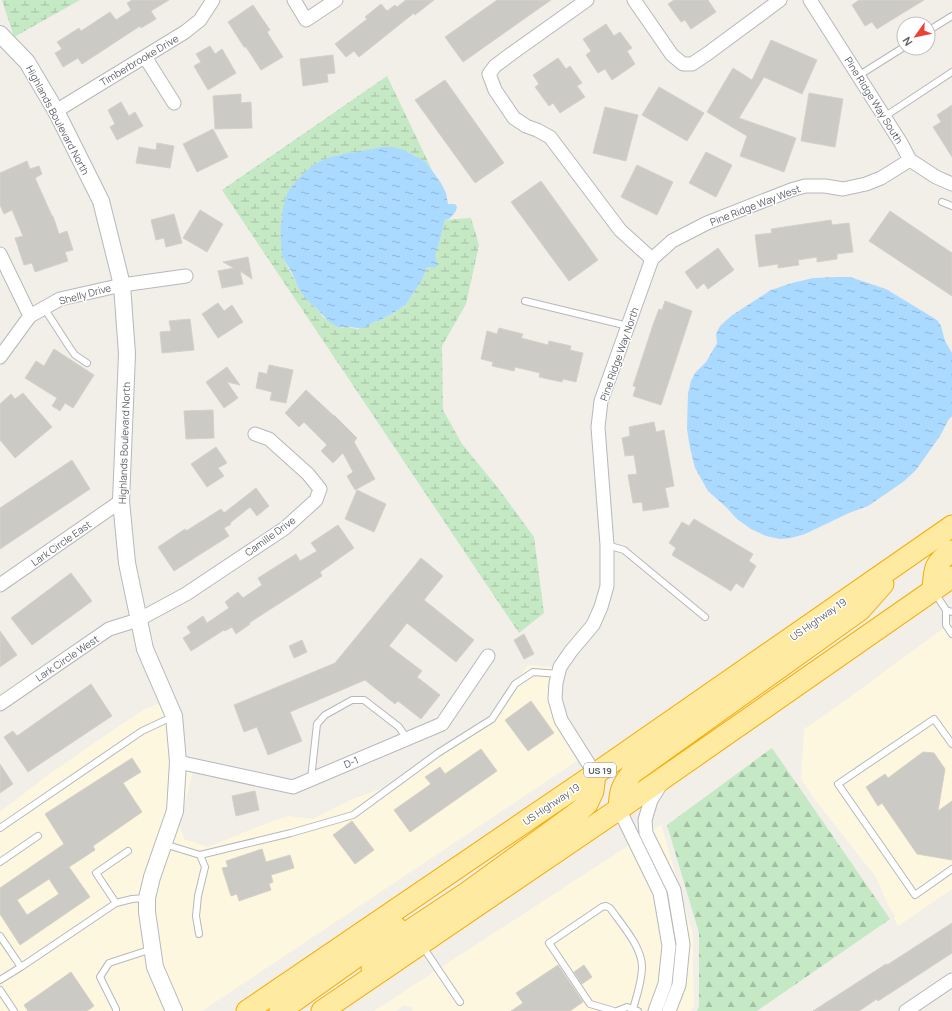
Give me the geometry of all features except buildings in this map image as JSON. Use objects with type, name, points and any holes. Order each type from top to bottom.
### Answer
[{"type":"highway","name":"US Highway 19","points":[[247,1011],[595,774],[952,526]]},
{"type":"highway","points":[[933,590],[934,574],[937,564],[952,551]]},
{"type":"highway","points":[[619,808],[619,797],[623,785],[632,773],[860,610],[905,559]]},
{"type":"highway","points":[[322,1011],[676,769],[952,577]]},
{"type":"highway","points":[[352,990],[398,939],[468,892],[578,812],[587,804],[593,791],[595,774]]},
{"type":"highway","points":[[280,1011],[414,916],[465,863]]},
{"type":"street","name":"Timberbrooke Drive","points":[[56,111],[185,32],[200,20],[213,0]]},
{"type":"street","points":[[294,0],[306,20],[336,0]]},
{"type":"street","points":[[587,0],[495,66],[489,74],[495,90],[514,118],[526,126],[550,137],[620,230],[652,259]]},
{"type":"street","points":[[634,0],[672,55],[683,64],[692,64],[780,0]]},
{"type":"street","name":"Pine Ridge Way South","points":[[810,0],[901,143],[910,160],[936,177],[952,184]]},
{"type":"street","name":"Highlands Boulevard North","points":[[0,34],[27,62],[56,111],[101,201],[122,285],[127,354],[121,501],[127,563],[145,649],[174,716],[178,762],[175,811],[152,877],[147,898],[147,912],[155,967],[174,1011]]},
{"type":"street","points":[[145,57],[174,103]]},
{"type":"street","name":"Pine Ridge Way West","points":[[652,259],[672,241],[707,223],[791,190],[805,186],[843,188],[866,184],[882,178],[910,160]]},
{"type":"street","points":[[0,254],[30,316]]},
{"type":"street","name":"Pine Ridge Way North","points":[[595,774],[561,720],[555,699],[556,683],[560,667],[567,656],[593,625],[601,607],[606,586],[608,545],[598,427],[601,401],[652,259]]},
{"type":"street","name":"Shelly Drive","points":[[0,357],[30,316],[60,299],[122,285],[186,276]]},
{"type":"street","name":"Camille Drive","points":[[138,620],[186,594],[285,528],[316,500],[320,489],[308,474],[269,439],[255,434]]},
{"type":"street","name":"Lark Circle East","points":[[0,585],[121,501]]},
{"type":"street","name":"Lark Circle West","points":[[0,704],[108,630],[138,620]]},
{"type":"street","name":"D-1","points":[[178,762],[293,787],[442,724],[488,656]]},
{"type":"street","points":[[669,1011],[679,985],[683,944],[674,890],[646,833],[645,820],[651,800],[662,784],[676,769]]},
{"type":"street","points":[[619,808],[660,893],[669,946],[665,984],[655,1011]]},
{"type":"street","points":[[906,1011],[952,980]]},
{"type":"lane","points":[[936,26],[952,16]]},
{"type":"lane","points":[[858,76],[896,52]]},
{"type":"lane","points":[[884,117],[952,72]]},
{"type":"lane","points":[[942,202],[952,206]]},
{"type":"lane","points":[[525,301],[628,326]]},
{"type":"lane","points":[[44,308],[75,355],[87,363]]},
{"type":"lane","points":[[608,545],[624,550],[705,617]]},
{"type":"lane","points":[[933,590],[949,611],[946,625],[952,634]]},
{"type":"lane","points":[[164,844],[200,855],[291,834],[354,815],[438,752],[492,719],[515,684],[533,672],[559,674]]},
{"type":"lane","points":[[311,779],[317,724],[325,715],[352,700],[364,700],[399,727],[407,739]]},
{"type":"lane","points":[[0,828],[142,731],[174,716]]},
{"type":"lane","points":[[952,744],[934,719],[838,784],[915,895],[952,869]]},
{"type":"lane","points":[[0,862],[38,836]]},
{"type":"lane","points":[[116,903],[96,872],[128,850]]},
{"type":"lane","points":[[198,934],[196,916],[198,896],[205,867],[200,855]]},
{"type":"lane","points":[[0,980],[116,903],[132,898],[147,898]]},
{"type":"lane","points":[[614,1011],[590,1004],[549,943],[602,907],[606,906],[610,908],[635,944],[641,956],[641,981],[635,1010],[627,1007],[617,1011]]},
{"type":"lane","points":[[0,936],[21,967]]},
{"type":"lane","points":[[421,944],[460,1002]]},
{"type":"lane","points":[[116,1011],[100,977],[109,963],[152,949]]},
{"type":"lane","points":[[0,990],[14,1011]]},
{"type":"shaded area","points":[[952,622],[952,889],[898,926],[894,918],[895,916],[890,909],[875,876],[816,801],[801,779],[804,729]]},
{"type":"shaded area","points":[[528,665],[554,667],[547,687],[555,724],[577,761],[202,1011],[182,1011],[161,964],[153,911],[154,898],[184,770],[193,772],[179,824],[184,839],[208,847],[288,816],[313,819],[353,799],[386,787],[424,761],[478,728],[504,698]]},
{"type":"shaded area","points":[[160,703],[167,719],[171,762],[169,767],[168,810],[145,876],[166,1011],[0,1011],[0,812],[51,773],[119,726],[145,709]]},
{"type":"shaded area","points":[[663,824],[662,827],[693,935],[694,1005],[691,1011],[669,1011],[679,985],[674,890],[646,833]]},
{"type":"shaded area","points":[[634,842],[661,894],[669,946],[655,1011],[413,1011],[411,1007],[403,1006],[396,1011],[374,1011]]},
{"type":"green space","points":[[2,0],[80,0],[14,37]]},
{"type":"green space","points":[[387,76],[432,170],[426,162],[404,150],[381,147],[338,155],[323,160],[313,166],[294,184],[285,200],[281,234],[284,260],[303,295],[323,317],[342,328],[348,327],[358,329],[370,325],[373,322],[379,321],[406,304],[422,280],[427,267],[434,268],[436,260],[435,253],[445,220],[471,218],[479,245],[466,304],[442,346],[443,410],[462,444],[498,488],[534,537],[544,613],[519,633],[222,190]]},
{"type":"green space","points":[[772,748],[890,919],[757,1011],[697,1011],[699,1006],[699,933],[667,825]]},
{"type":"water","points":[[381,147],[392,147],[404,150],[426,162],[441,183],[446,193],[448,204],[455,204],[457,207],[453,215],[445,220],[436,252],[438,265],[434,268],[427,267],[422,280],[406,304],[379,321],[373,322],[366,327],[338,327],[328,320],[303,295],[284,260],[281,246],[283,208],[289,190],[299,178],[314,165],[338,155]]},
{"type":"water","points":[[850,277],[886,289],[937,320],[941,326],[945,341],[952,353],[952,416],[916,470],[903,482],[868,506],[849,513],[805,534],[780,539],[766,536],[751,529],[737,519],[708,491],[695,468],[687,429],[688,393],[691,381],[695,373],[706,362],[717,343],[716,334],[720,326],[731,316],[771,290],[813,278]]}]
